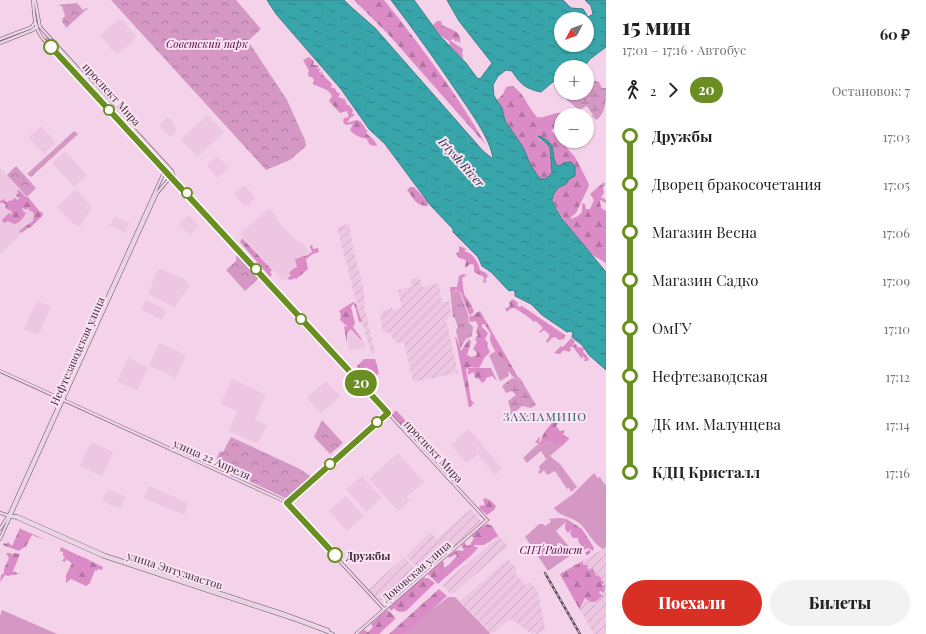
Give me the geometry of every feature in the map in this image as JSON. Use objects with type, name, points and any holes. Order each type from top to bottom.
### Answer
[{"type":"main road","name":"проспект Мира","points":[[34,0],[37,22],[36,27],[38,32],[486,520]]},
{"type":"main road","name":"проспект Мира","points":[[37,22],[165,163],[171,170],[175,181]]},
{"type":"main road","points":[[0,39],[32,26],[37,22]]},
{"type":"main road","name":"проспект Мира","points":[[32,26],[42,29]]},
{"type":"main road","points":[[0,43],[33,30],[36,27]]},
{"type":"main road","points":[[33,30],[38,32]]},
{"type":"main road","points":[[97,97],[98,94],[101,93]]},
{"type":"main road","points":[[114,116],[119,113]]},
{"type":"main road","points":[[161,167],[164,168],[165,163]]},
{"type":"main road","points":[[165,170],[171,170]]},
{"type":"main road","name":"Нефтезаводская улица","points":[[0,538],[165,170]]},
{"type":"main road","name":"Нефтезаводская улица","points":[[62,400],[158,192],[173,174]]},
{"type":"main road","name":"улица 22 Апреля","points":[[0,371],[284,501],[384,609]]},
{"type":"main road","name":"улица Энтузиастов","points":[[0,513],[102,556],[299,621],[333,634]]},
{"type":"main road","name":"Нефтезаводская улица","points":[[0,529],[10,516]]},
{"type":"main road","name":"улица Энтузиастов","points":[[10,516],[18,516],[105,555],[285,614],[337,634]]},
{"type":"main road","name":"Доковская улица","points":[[356,634],[486,520]]},
{"type":"shaded area","points":[[118,20],[122,20],[137,37],[117,55],[100,36]]},
{"type":"shaded area","points":[[208,115],[224,132],[197,157],[181,139]]},
{"type":"shaded area","points":[[168,117],[175,125],[176,132],[170,137],[159,125]]},
{"type":"shaded area","points":[[41,126],[56,142],[44,154],[28,137]]},
{"type":"shaded area","points":[[65,151],[87,175],[74,187],[52,163]]},
{"type":"shaded area","points":[[217,156],[229,168],[218,178],[207,166]]},
{"type":"shaded area","points":[[0,168],[42,215],[0,254]]},
{"type":"shaded area","points":[[244,185],[256,198],[245,207],[234,194]]},
{"type":"shaded area","points":[[76,189],[92,207],[80,227],[73,224],[57,207]]},
{"type":"shaded area","points":[[269,208],[277,217],[276,219],[312,254],[283,281],[240,234]]},
{"type":"shaded area","points":[[189,215],[199,226],[190,235],[179,224]]},
{"type":"shaded area","points":[[115,216],[129,223],[125,233],[110,226]]},
{"type":"shaded area","points":[[349,224],[353,248],[363,287],[364,306],[375,353],[372,354],[356,301],[337,227]]},
{"type":"shaded area","points":[[158,268],[184,279],[190,285],[174,307],[148,294]]},
{"type":"shaded area","points":[[419,277],[423,287],[439,283],[442,302],[450,301],[451,316],[446,319],[458,373],[413,382],[404,342],[396,343],[393,340],[391,333],[383,332],[380,315],[382,314],[382,311],[392,308],[393,310],[402,308],[398,290],[411,287],[411,279]]},
{"type":"shaded area","points":[[146,300],[167,310],[162,320],[141,310]]},
{"type":"shaded area","points":[[37,301],[51,307],[38,335],[24,329]]},
{"type":"shaded area","points":[[351,329],[365,344],[365,348],[349,350],[347,333]]},
{"type":"shaded area","points":[[159,343],[186,355],[176,378],[149,366]]},
{"type":"shaded area","points":[[128,358],[148,367],[137,391],[117,381]]},
{"type":"shaded area","points":[[232,379],[266,395],[255,420],[267,425],[258,444],[229,431],[237,411],[221,404]]},
{"type":"shaded area","points":[[326,381],[340,396],[321,413],[307,398]]},
{"type":"shaded area","points":[[469,429],[502,469],[495,475],[478,454],[467,463],[450,444]]},
{"type":"shaded area","points":[[91,442],[113,452],[102,476],[80,466]]},
{"type":"shaded area","points":[[398,453],[424,482],[407,497],[410,500],[398,511],[369,479]]},
{"type":"shaded area","points":[[362,476],[382,498],[366,512],[346,489]]},
{"type":"shaded area","points":[[149,486],[188,503],[184,515],[144,498]]},
{"type":"shaded area","points":[[108,489],[126,497],[121,508],[102,501]]},
{"type":"shaded area","points":[[346,496],[364,516],[347,531],[329,511]]},
{"type":"shaded area","points":[[471,509],[482,522],[423,573],[406,556],[430,532],[437,539]]},
{"type":"shaded area","points":[[499,536],[508,546],[452,595],[442,585]]},
{"type":"shaded area","points":[[606,547],[606,634],[594,634],[559,574]]},
{"type":"shaded area","points":[[404,557],[420,574],[389,602],[379,600],[368,590]]},
{"type":"shaded area","points":[[508,559],[517,570],[515,573],[525,585],[530,582],[537,590],[545,629],[538,634],[532,634],[511,619],[493,633],[490,632],[460,601]]},
{"type":"green space","name":"Советский парк","points":[[111,0],[236,0],[261,29],[248,41],[287,100],[305,140],[306,146],[290,160],[266,170]]},
{"type":"green space","points":[[354,0],[384,0],[438,71],[463,107],[486,145],[388,34]]},
{"type":"green space","points":[[77,3],[83,10],[88,8],[65,29],[66,27],[62,22],[62,19],[65,16],[62,6],[57,5]]},
{"type":"green space","points":[[437,21],[441,21],[442,25],[457,33],[460,43],[458,40],[456,42],[453,39],[451,41],[463,49],[463,59],[450,46],[449,41],[441,36],[433,25]]},
{"type":"green space","points":[[48,37],[99,93],[98,94],[71,65],[97,94],[97,96],[45,39]]},
{"type":"green space","points":[[309,57],[314,61],[313,65],[318,65],[319,67],[316,68],[321,69],[319,71],[320,73],[323,71],[322,74],[332,84],[331,88],[335,88],[337,93],[338,92],[340,94],[338,97],[344,99],[342,100],[345,99],[347,105],[349,105],[353,110],[352,113],[355,115],[350,118],[347,123],[356,120],[360,121],[368,132],[366,132],[367,134],[374,140],[377,145],[376,146],[370,145],[366,138],[355,135],[351,132],[350,130],[353,124],[346,125],[343,122],[344,118],[349,117],[347,111],[340,113],[329,101],[332,96],[330,93],[313,84],[314,80],[312,77],[309,77],[309,71],[303,60]]},
{"type":"green space","points":[[594,81],[599,82],[602,88],[606,88],[604,110],[596,120],[594,118],[594,108],[588,108],[587,106],[583,108],[577,108],[567,100],[594,100]]},
{"type":"green space","points":[[513,86],[517,89],[537,117],[545,117],[554,114],[554,129],[551,130],[554,133],[554,148],[567,148],[575,157],[588,182],[589,186],[576,213],[571,217],[571,219],[578,216],[582,212],[583,203],[585,204],[586,209],[590,209],[594,200],[590,194],[604,182],[604,193],[601,197],[606,200],[606,203],[600,200],[601,208],[606,211],[606,263],[586,249],[568,227],[554,204],[554,194],[561,186],[566,184],[560,166],[556,165],[551,143],[538,138],[550,147],[552,173],[546,179],[540,179],[531,166],[523,147],[505,121],[502,108],[497,100],[503,94],[506,87]]},
{"type":"green space","points":[[74,131],[78,134],[31,177],[27,174]]},
{"type":"green space","points":[[16,166],[36,188],[27,197],[7,175]]},
{"type":"green space","points":[[410,187],[414,187],[428,202],[428,206],[415,201],[407,190]]},
{"type":"green space","points":[[19,190],[26,197],[28,197],[43,215],[30,228],[21,233],[19,231],[33,221],[34,213],[29,210],[28,207],[27,210],[23,208],[22,210],[26,213],[20,221],[14,224],[8,221],[4,223],[2,220],[9,213],[12,215],[11,210],[10,211],[5,208],[6,205],[4,203],[0,203],[0,200],[1,201],[4,199],[8,202],[15,198],[17,200],[20,198],[16,196],[18,193],[17,191]]},
{"type":"green space","points":[[242,238],[272,270],[270,272],[272,275],[270,277],[240,242]]},
{"type":"green space","points":[[312,245],[313,249],[318,248],[319,252],[306,259],[308,269],[296,279],[287,279],[291,275],[289,273],[294,268],[297,268],[295,259],[308,255],[312,252],[310,247]]},
{"type":"green space","points":[[460,246],[466,249],[464,251],[475,258],[480,270],[488,276],[485,280],[487,282],[483,283],[484,277],[474,272],[474,265],[470,264],[465,268],[466,260],[459,258],[456,253],[459,252]]},
{"type":"green space","points":[[236,252],[259,278],[245,291],[226,270],[236,261]]},
{"type":"green space","points":[[463,274],[467,275],[462,278],[464,294],[471,304],[474,312],[470,315],[469,314],[461,293],[456,290],[452,293],[455,316],[453,318],[450,287],[457,287],[459,276]]},
{"type":"green space","points":[[458,290],[468,314],[469,323],[473,327],[472,336],[466,339],[460,349],[456,330],[458,327],[455,319],[452,293]]},
{"type":"green space","points":[[513,299],[518,303],[517,305],[519,307],[522,306],[565,335],[564,339],[559,340],[555,337],[547,343],[546,341],[549,334],[544,330],[540,333],[539,332],[543,328],[536,321],[534,322],[515,308],[512,308],[507,312],[505,309],[510,306],[509,302]]},
{"type":"green space","points":[[353,302],[356,304],[362,322],[359,322],[355,306],[353,304],[351,307],[355,323],[353,327],[362,339],[361,340],[351,329],[347,333],[347,344],[344,326],[348,327],[340,320],[341,314],[339,311]]},
{"type":"green space","points":[[480,311],[518,377],[515,379],[509,372],[510,370],[493,348],[490,338],[491,334],[485,325],[482,324],[482,327],[488,333],[485,339],[488,343],[487,346],[490,352],[485,357],[479,368],[470,367],[466,369],[471,400],[474,403],[469,407],[455,337],[461,351],[469,339],[471,342],[467,355],[471,357],[476,356],[477,353],[473,349],[477,342],[475,339],[478,335],[476,332],[478,326],[476,321],[470,322],[469,317],[472,315],[474,316],[474,314]]},
{"type":"green space","points":[[571,338],[575,341],[573,345],[576,344],[577,347],[584,348],[583,352],[587,356],[586,358],[589,357],[588,361],[584,361],[585,358],[583,356],[582,359],[573,347],[570,347],[571,350],[569,352],[564,350],[560,354],[554,353],[561,346],[563,347]]},
{"type":"green space","points":[[496,351],[504,362],[506,362],[511,371],[508,372],[509,376],[500,381],[489,355]]},
{"type":"green space","points":[[364,359],[375,359],[379,373],[376,376],[370,374],[370,371],[366,367],[362,371],[359,371],[357,366]]},
{"type":"green space","points":[[468,368],[491,368],[497,381],[492,376],[486,378],[482,383],[479,379],[475,378],[474,372],[468,375]]},
{"type":"green space","points":[[518,377],[536,405],[531,408],[522,406],[515,412],[518,417],[527,412],[529,416],[524,419],[521,418],[515,420],[509,415],[511,411],[508,401],[516,395],[512,391],[506,393],[502,386],[512,378],[516,379]]},
{"type":"green space","points":[[395,411],[397,411],[427,445],[424,448],[392,415]]},
{"type":"green space","points":[[560,415],[563,420],[556,426],[560,431],[565,430],[563,435],[569,439],[563,445],[545,442],[539,446],[538,443],[535,443],[539,437],[539,443],[541,441],[546,430]]},
{"type":"green space","points":[[322,420],[343,443],[330,454],[314,437]]},
{"type":"green space","points":[[231,437],[300,469],[313,478],[291,499],[287,499],[214,464],[220,451],[223,452]]},
{"type":"green space","points":[[554,441],[556,444],[560,443],[563,445],[550,456],[560,464],[577,487],[571,492],[569,488],[567,489],[555,471],[547,475],[544,470],[540,474],[538,472],[540,470],[539,466],[549,457],[546,459],[541,451],[527,463],[523,458],[538,444],[539,446],[544,442],[548,443]]},
{"type":"green space","name":"СНТ Радист","points":[[594,473],[598,478],[600,477],[606,485],[606,547],[603,549],[595,543],[579,523],[562,515],[554,508],[573,494]]},
{"type":"green space","points":[[485,498],[490,500],[496,506],[494,510],[487,515],[479,508],[480,506],[485,505],[483,499]]},
{"type":"green space","name":"СНТ Радист","points":[[563,518],[566,522],[556,531],[572,550],[572,552],[569,552],[571,555],[548,571],[525,537],[539,524],[543,524],[545,526],[551,522],[549,519]]},
{"type":"green space","points":[[565,518],[582,529],[594,548],[593,551],[588,548],[583,550],[585,545],[583,547],[579,543],[578,538],[573,538],[570,534],[572,529],[568,533],[567,532],[565,528]]},
{"type":"green space","points":[[487,524],[492,526],[498,536],[484,545],[474,545],[478,548],[438,584],[428,574],[442,561],[444,563],[443,567],[446,567],[457,556],[456,554],[449,558],[448,556],[456,550],[464,550],[461,545],[465,542],[466,546],[470,545],[474,538],[471,536]]},
{"type":"green space","points":[[20,528],[48,541],[32,535],[26,546],[19,551],[3,545],[4,543],[6,544],[8,542],[12,546]]},
{"type":"green space","points":[[61,547],[103,567],[102,570],[95,570],[90,583],[86,586],[71,579],[66,583],[66,575],[72,563],[66,559],[65,562],[62,561],[65,557],[63,556],[63,552],[60,551]]},
{"type":"green space","points":[[588,548],[591,552],[587,555],[585,553],[589,550]]},
{"type":"green space","points":[[6,553],[11,553],[11,555],[14,553],[20,554],[13,571],[18,574],[8,576],[5,575],[0,582],[1,575],[4,573],[4,569],[9,558]]},
{"type":"green space","points":[[583,561],[583,565],[588,565],[587,568],[590,570],[593,568],[596,576],[598,575],[604,582],[602,585],[605,586],[604,593],[600,591],[599,593],[603,596],[595,602],[591,602],[585,598],[580,610],[560,574]]},
{"type":"green space","points":[[422,578],[428,578],[435,583],[406,611],[399,612],[394,608],[391,611],[389,608]]},
{"type":"green space","points":[[439,589],[447,596],[410,634],[389,634]]},
{"type":"green space","points":[[448,597],[455,597],[490,633],[403,634]]},
{"type":"green space","points":[[2,610],[57,634],[0,634],[0,616]]},
{"type":"green space","points":[[388,610],[395,617],[395,619],[379,634],[359,634],[364,630],[368,632],[373,627],[371,624]]},
{"type":"water","name":"Irtysh River","points":[[267,0],[344,0],[375,28],[483,151],[493,159],[484,134],[473,116],[433,57],[391,0],[414,0],[441,37],[466,63],[477,78],[480,79],[492,63],[459,21],[447,0],[563,0],[571,8],[583,9],[585,12],[554,12],[554,52],[594,52],[594,12],[585,0],[605,0],[606,47],[589,60],[554,60],[554,81],[541,92],[527,87],[521,83],[512,71],[506,70],[498,76],[493,85],[494,96],[502,108],[505,121],[523,147],[531,166],[540,179],[546,179],[552,173],[550,147],[538,136],[551,144],[556,165],[560,166],[563,163],[571,162],[575,167],[575,176],[569,179],[566,184],[558,188],[553,195],[552,200],[562,219],[606,272],[606,370],[589,355],[582,345],[572,337],[573,333],[570,331],[567,332],[542,315],[531,304],[515,296],[515,292],[513,290],[509,291],[491,272],[482,266],[478,257],[453,232],[453,229],[431,206],[385,144],[369,129],[341,89],[276,14]]},
{"type":"railway","points":[[545,573],[580,634]]},
{"type":"bus line","name":"20","points":[[51,47],[388,413],[348,447],[287,503],[335,555]]},
{"type":"place","name":"Дружбы","points":[[335,555]]},
{"type":"district","name":"ЗАХЛАМИНО","points":[[545,416]]}]
